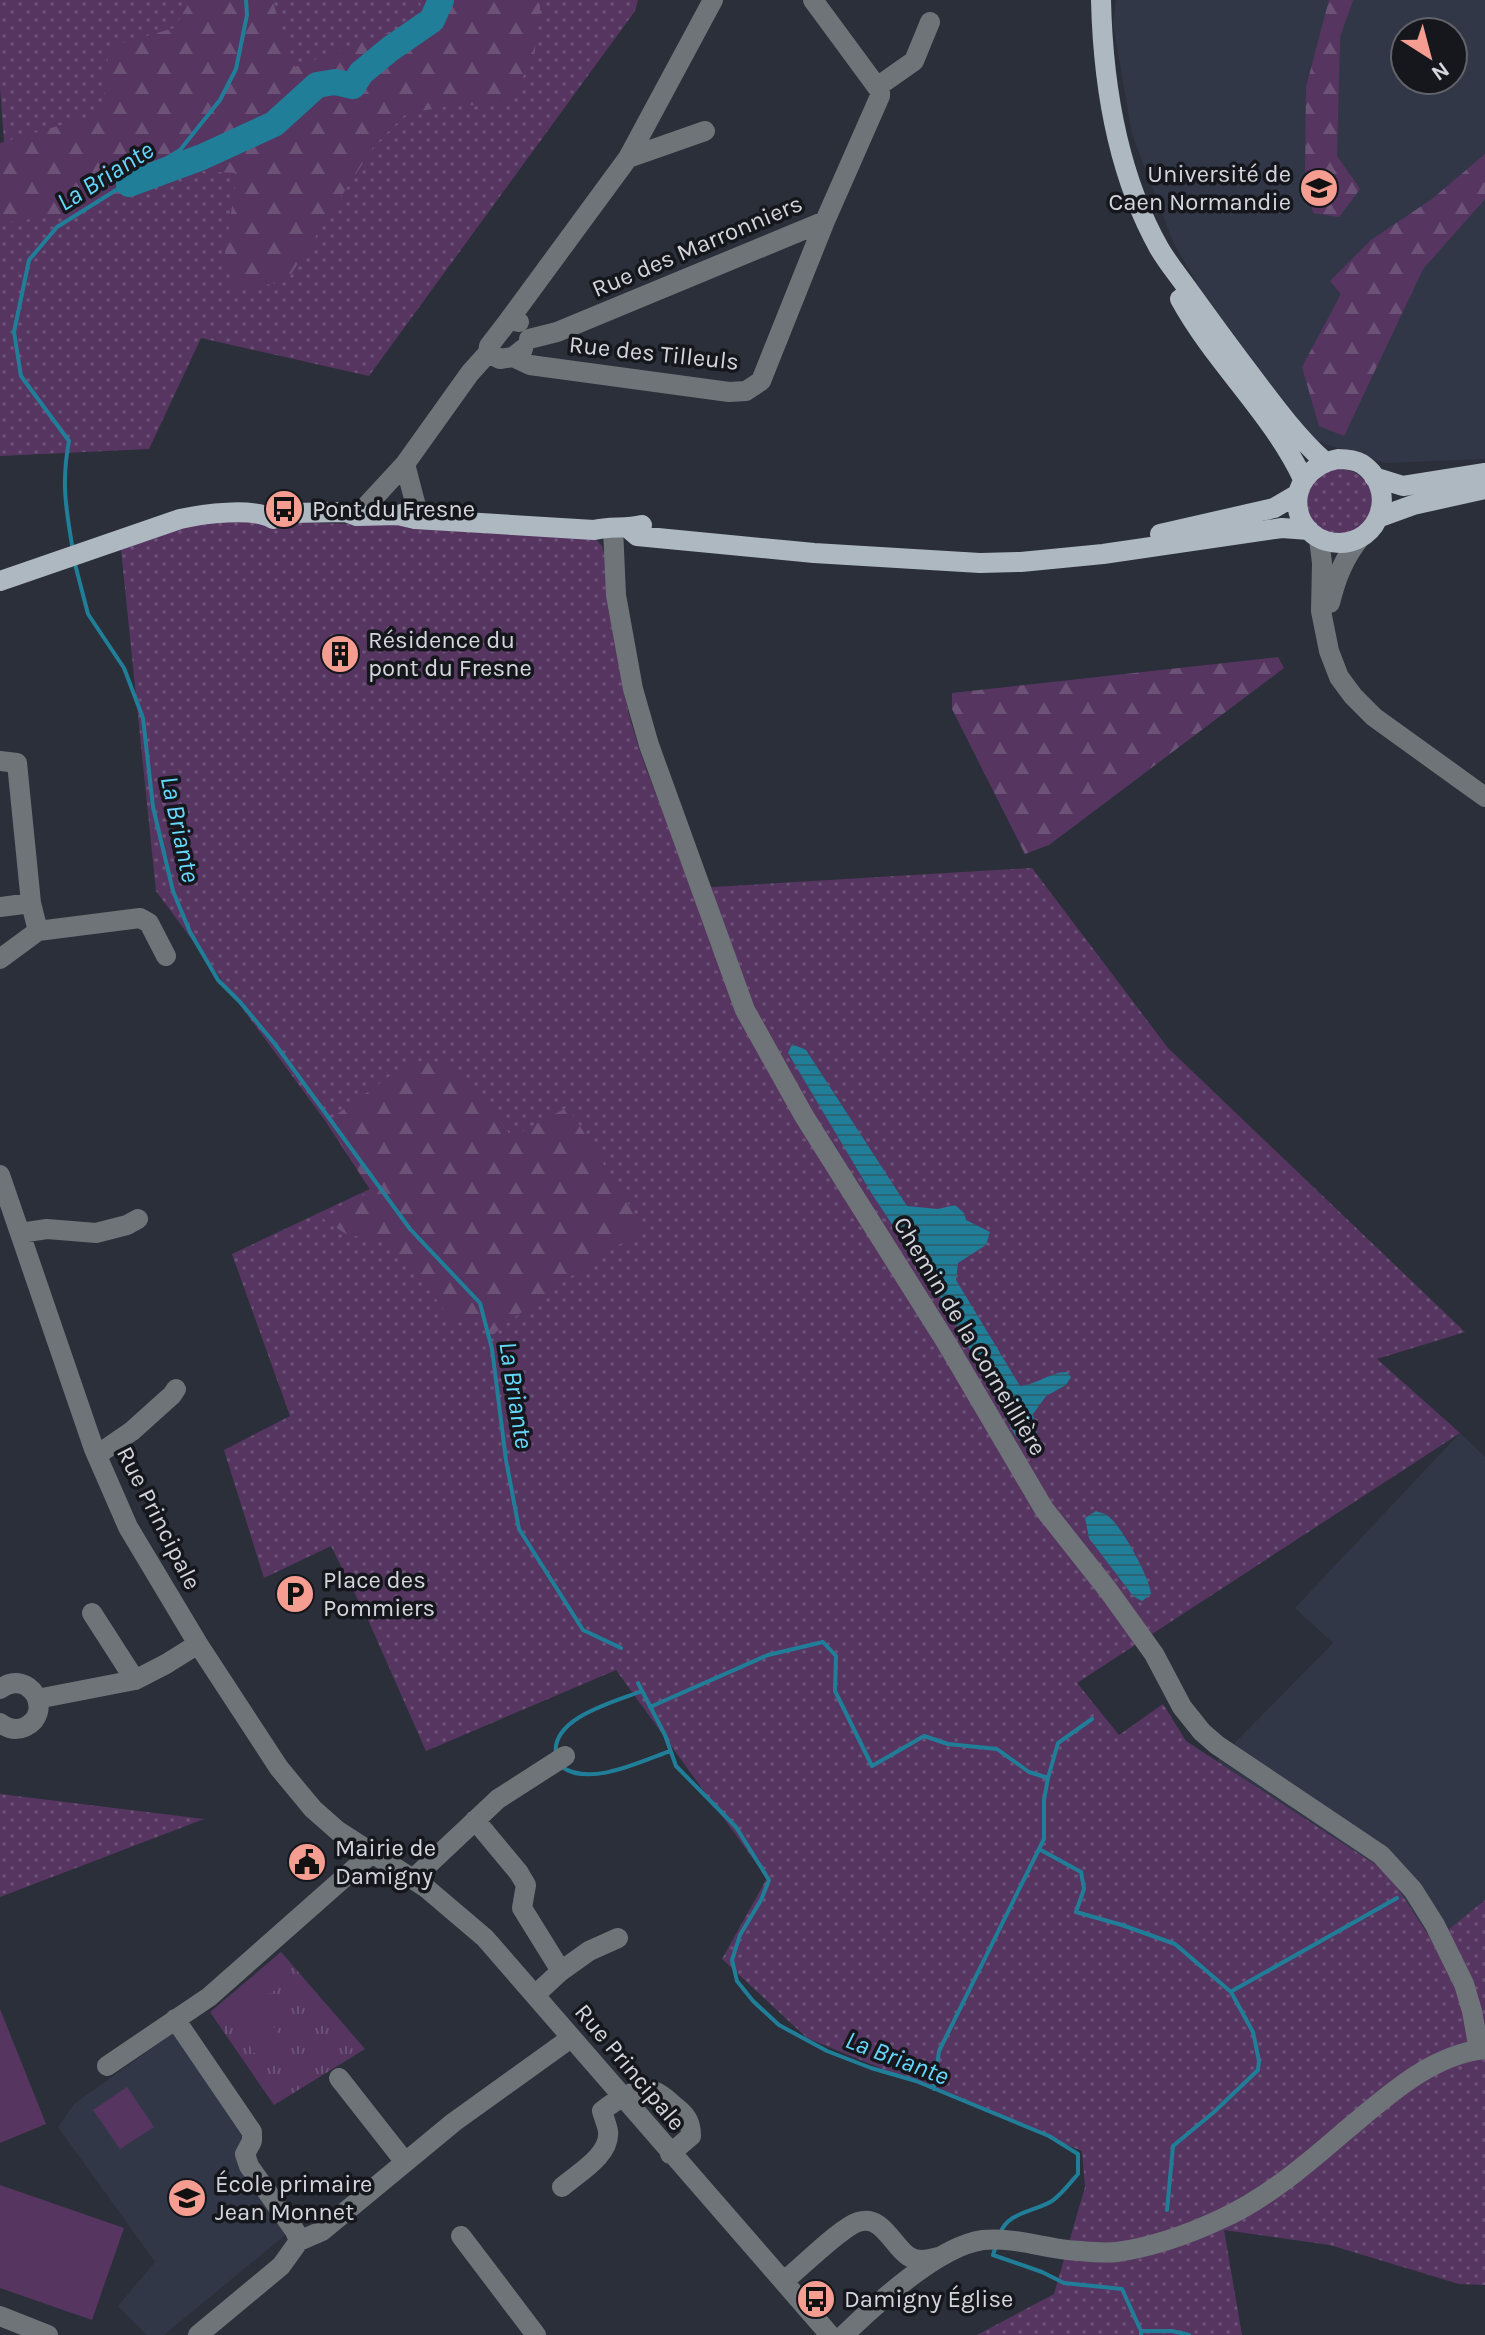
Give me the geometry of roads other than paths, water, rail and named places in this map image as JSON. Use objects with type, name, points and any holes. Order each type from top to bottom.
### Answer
[{"type":"main road","points":[[1101,0],[1108,97],[1119,146],[1142,215],[1160,251],[1297,434],[1324,461]]},
{"type":"main road","points":[[1160,251],[1164,267],[1182,302],[1206,340],[1287,447],[1300,487],[1297,508],[1302,522],[1314,535]]},
{"type":"main road","points":[[1060,557],[1274,508],[1300,487],[1324,461],[1338,459],[1362,464],[1374,477],[1380,491],[1380,517]]},
{"type":"main road","points":[[1374,477],[1403,486],[1485,473]]},
{"type":"main road","points":[[0,581],[205,513],[264,514],[278,519],[292,513],[346,512],[357,516],[408,513],[576,519],[596,521],[637,536],[830,554],[980,563],[1103,554],[1282,528],[1344,544],[1360,538],[1380,517],[1413,505],[1485,489]]},
{"type":"street","points":[[357,516],[405,464],[628,158],[713,0]]},
{"type":"street","points":[[813,0],[877,87],[914,61],[930,22]]},
{"type":"street","name":"Rue des Marronniers","points":[[529,339],[557,332],[825,221],[880,96],[877,87]]},
{"type":"street","points":[[628,158],[705,131]]},
{"type":"street","name":"Rue des Tilleuls","points":[[513,357],[530,365],[729,392],[746,391],[761,381],[825,221]]},
{"type":"street","points":[[488,353],[500,359],[513,357],[523,350],[529,339],[526,329],[521,323],[509,320]]},
{"type":"street","points":[[405,464],[408,513]]},
{"type":"street","name":"Chemin de la Corneillière","points":[[615,528],[615,583],[622,639],[649,745],[745,1010],[804,1116],[946,1342],[1044,1509],[1154,1654],[1182,1707],[1202,1732],[1230,1754],[1381,1855],[1413,1890],[1435,1925],[1464,1984],[1482,2050]]},
{"type":"street","points":[[1314,535],[1322,563],[1321,611],[1339,677],[1374,717],[1485,797]]},
{"type":"street","points":[[1325,627],[1336,578],[1347,555],[1360,538]]},
{"type":"street","points":[[0,761],[17,763],[31,903],[38,931]]},
{"type":"street","points":[[0,907],[31,903]]},
{"type":"street","points":[[0,959],[38,931],[140,918],[149,923],[166,956]]},
{"type":"street","name":"Rue Principale","points":[[0,1175],[97,1455],[128,1527],[198,1644],[279,1768],[313,1809],[338,1831],[413,1879],[485,1938],[670,2154],[784,2281],[823,2331]]},
{"type":"street","points":[[20,1233],[47,1229],[96,1233],[138,1219]]},
{"type":"street","points":[[97,1455],[132,1431],[176,1389]]},
{"type":"street","points":[[92,1613],[135,1680]]},
{"type":"street","points":[[37,1699],[135,1680],[198,1644]]},
{"type":"street","points":[[0,1723],[12,1729],[27,1726],[37,1714],[37,1699],[31,1689],[16,1683],[1,1686]]},
{"type":"street","points":[[413,1879],[498,1799],[558,1760]]},
{"type":"street","points":[[475,1820],[526,1885],[522,1908],[561,1971]]},
{"type":"street","points":[[107,2066],[209,1997],[372,1853]]},
{"type":"street","points":[[535,1995],[589,1951],[618,1938]]},
{"type":"street","points":[[175,2019],[252,2132],[252,2141],[245,2154],[249,2166],[299,2241]]},
{"type":"street","points":[[198,2335],[281,2266],[299,2241],[322,2231],[454,2122],[571,2038]]},
{"type":"street","points":[[907,2256],[927,2260],[982,2240],[1115,2252],[1157,2243],[1224,2218],[1266,2193],[1398,2087],[1452,2057],[1482,2050]]},
{"type":"street","points":[[339,2078],[405,2162]]},
{"type":"street","points":[[562,2187],[603,2152],[608,2130],[602,2111],[620,2096],[658,2092],[685,2114],[691,2126],[691,2136],[670,2154]]},
{"type":"street","points":[[784,2281],[846,2229],[863,2220],[881,2226],[907,2256],[909,2268],[906,2280]]},
{"type":"street","points":[[461,2236],[536,2335]]},
{"type":"street","points":[[844,2335],[906,2280],[942,2256]]},
{"type":"street","points":[[0,2316],[48,2335]]},
{"type":"water","points":[[792,1044],[806,1050],[907,1206],[938,1209],[955,1205],[964,1213],[966,1220],[990,1232],[986,1245],[958,1263],[956,1280],[1020,1386],[1061,1373],[1067,1372],[1071,1377],[1066,1385],[1046,1396],[1033,1414],[1037,1433],[1034,1443],[1026,1447],[1015,1435],[950,1312],[872,1194],[788,1053]]},
{"type":"water","points":[[1096,1511],[1114,1521],[1140,1565],[1151,1594],[1142,1601],[1133,1596],[1089,1538],[1085,1518]]},
{"type":"waterway","name":"La Briante","points":[[73,551],[65,483],[69,441],[21,376],[14,332],[29,260],[57,227],[180,150],[220,100],[236,69],[247,15],[246,0]]},
{"type":"waterway","points":[[129,184],[202,157],[274,124],[317,85],[335,82],[353,86],[361,73],[432,20],[441,0]]},
{"type":"waterway","name":"La Briante","points":[[75,564],[88,614],[124,668],[143,718],[153,807],[173,891],[190,932],[218,980],[275,1044],[410,1229],[480,1303],[492,1349],[506,1460],[519,1529],[583,1630],[621,1648]]},
{"type":"waterway","points":[[650,1707],[768,1655],[823,1642],[836,1656],[835,1691],[872,1766],[924,1736],[948,1744],[997,1749],[1029,1772],[1048,1778],[1058,1743],[1092,1719]]},
{"type":"waterway","name":"La Briante","points":[[638,1683],[665,1735],[676,1766],[736,1827],[769,1880],[740,1935],[732,1960],[737,1981],[753,2001],[779,2025],[827,2051],[916,2081],[1049,2136],[1078,2154],[1078,2174],[1062,2192],[1045,2205],[1009,2221],[1000,2234]]},
{"type":"waterway","points":[[556,1755],[557,1742],[573,1721],[601,1706],[642,1691]]},
{"type":"waterway","points":[[562,1767],[574,1772],[601,1773],[631,1766],[670,1751]]},
{"type":"waterway","points":[[934,2089],[939,2051],[1044,1839],[1044,1800],[1048,1778]]},
{"type":"waterway","points":[[1039,1849],[1081,1872],[1084,1889],[1076,1912],[1175,1944],[1231,1992],[1253,2032],[1258,2070],[1173,2146],[1167,2210]]},
{"type":"waterway","points":[[1232,1991],[1397,1898]]},
{"type":"waterway","name":"La Briante","points":[[996,2246],[993,2255],[1064,2283],[1122,2289],[1141,2335]]},
{"type":"waterway","points":[[1141,2331],[1172,2331],[1189,2335]]},
{"type":"place","name":"Université de Caen Normandie","points":[[1319,188]]},
{"type":"place","name":"Pont du Fresne","points":[[284,509]]},
{"type":"place","name":"Résidence du pont du Fresne","points":[[340,654]]},
{"type":"place","name":"Place des Pommiers","points":[[295,1594]]},
{"type":"place","name":"Mairie de Damigny","points":[[307,1862]]},
{"type":"place","name":"École primaire Jean Monnet","points":[[187,2198]]},
{"type":"place","name":"Damigny Église","points":[[816,2299]]}]
